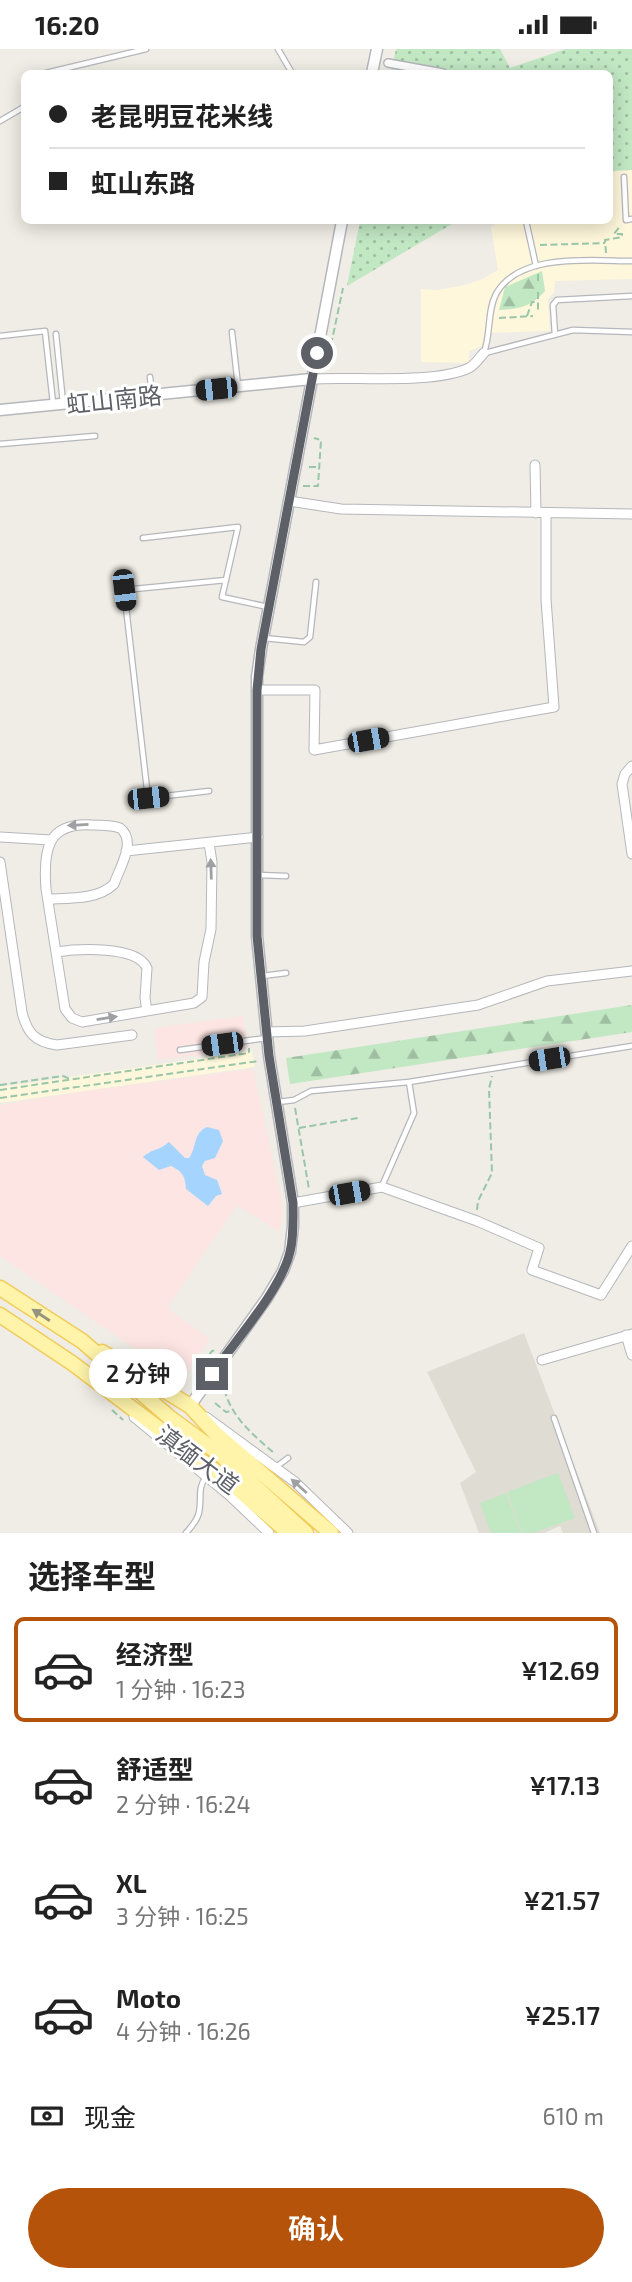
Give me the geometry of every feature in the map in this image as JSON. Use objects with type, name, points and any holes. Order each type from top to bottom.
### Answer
[{"type":"main road","name":"滇缅大道","points":[[0,1288],[190,1406],[215,1433],[331,1533]]},
{"type":"main road","name":"滇缅大道","points":[[0,1315],[72,1363],[226,1479],[289,1533]]},
{"type":"main road","name":"滇缅大道","points":[[82,1341],[169,1417],[221,1455],[306,1533]]},
{"type":"main road","name":"滇缅大道","points":[[72,1363],[169,1417]]},
{"type":"street","points":[[373,70],[377,49]]},
{"type":"street","points":[[388,63],[426,70]]},
{"type":"street","points":[[341,224],[263,638],[257,690],[256,926],[270,1059],[293,1203],[290,1252],[283,1272],[267,1298],[190,1406],[282,1461],[296,1482],[348,1533]]},
{"type":"street","points":[[312,379],[417,377],[457,372],[471,367],[484,353]]},
{"type":"street","name":"虹山南路","points":[[0,410],[312,379]]},
{"type":"street","points":[[257,690],[315,690],[314,750],[554,707],[541,513],[535,465]]},
{"type":"street","points":[[289,501],[341,509],[632,514]]},
{"type":"street","points":[[632,766],[625,773],[622,785],[632,854]]},
{"type":"street","points":[[48,899],[75,897],[110,888],[126,851],[125,832],[114,826],[71,825],[60,829],[51,840],[45,878],[48,899],[56,952],[65,1009],[76,1021],[194,1003],[202,997],[204,962],[211,929],[212,862],[209,843]]},
{"type":"street","points":[[0,837],[51,840]]},
{"type":"street","points":[[126,851],[258,837]]},
{"type":"street","points":[[0,862],[22,1012],[26,1027],[33,1037],[44,1043],[57,1045],[132,1035]]},
{"type":"street","points":[[56,952],[90,949],[140,959],[147,968],[147,1011]]},
{"type":"street","points":[[267,1035],[478,1005],[547,981],[632,971]]},
{"type":"street","points":[[293,1203],[382,1187],[477,1221],[539,1248],[532,1270],[601,1295],[632,1246]]},
{"type":"street","points":[[542,1360],[629,1334],[632,1355]]},
{"type":"street","points":[[106,1389],[147,1429],[269,1533]]},
{"type":"lane","points":[[58,70],[146,49]]},
{"type":"lane","points":[[278,49],[290,70]]},
{"type":"lane","points":[[0,121],[21,109]]},
{"type":"lane","points":[[624,177],[626,220],[632,219]]},
{"type":"lane","points":[[527,224],[536,266]]},
{"type":"lane","points":[[632,261],[551,262],[509,278],[496,294],[484,353],[573,330],[632,332]]},
{"type":"lane","points":[[555,335],[553,306],[557,300],[632,296]]},
{"type":"lane","points":[[0,336],[45,331],[58,404]]},
{"type":"lane","points":[[232,332],[238,386]]},
{"type":"lane","points":[[56,334],[58,404]]},
{"type":"lane","points":[[150,377],[152,395]]},
{"type":"lane","points":[[0,443],[95,436]]},
{"type":"lane","points":[[143,538],[238,527],[222,597],[269,607]]},
{"type":"lane","points":[[209,791],[148,798],[124,590],[226,580]]},
{"type":"lane","points":[[263,638],[304,642],[310,637],[316,582]]},
{"type":"lane","points":[[257,875],[286,876]]},
{"type":"lane","points":[[261,976],[286,973]]},
{"type":"lane","points":[[180,1050],[267,1035]]},
{"type":"lane","points":[[277,1102],[294,1100],[311,1091],[409,1082],[632,1046]]},
{"type":"lane","points":[[382,1187],[414,1112],[409,1082]]},
{"type":"lane","points":[[554,1418],[594,1533]]},
{"type":"lane","points":[[186,1533],[199,1513],[200,1489],[206,1477]]},
{"type":"path","points":[[605,248],[605,240],[622,237],[622,234],[614,234],[614,231]]},
{"type":"path","points":[[542,245],[605,243]]},
{"type":"path","points":[[537,292],[538,312]]},
{"type":"path","points":[[526,316],[532,302],[538,302]]},
{"type":"path","points":[[491,318],[533,316]]},
{"type":"path","points":[[306,486],[318,486],[321,440],[313,438]]},
{"type":"path","points":[[309,467],[318,467]]},
{"type":"path","points":[[0,1090],[249,1053],[248,1046]]},
{"type":"path","points":[[0,1098],[270,1059]]},
{"type":"path","points":[[477,1221],[478,1201],[492,1173],[489,1089],[494,1068]]},
{"type":"path","points":[[0,1085],[63,1076],[72,1080]]},
{"type":"path","points":[[294,1100],[311,1201]]},
{"type":"path","points":[[298,1128],[358,1118]]},
{"type":"path","points":[[197,1372],[212,1351]]},
{"type":"path","points":[[223,1358],[223,1384],[233,1411],[242,1424],[282,1461]]},
{"type":"path","points":[[215,1403],[226,1412],[233,1411]]},
{"type":"shaded area","points":[[632,170],[632,279],[555,281],[554,292],[548,299],[550,331],[485,333],[483,346],[469,351],[469,363],[421,362],[421,289],[438,290],[465,285],[498,270],[491,227],[495,224],[613,224],[613,171]]},
{"type":"shaded area","points":[[243,1016],[247,1049],[158,1060],[154,1028]]},
{"type":"shaded area","points":[[252,1051],[255,1067],[0,1103],[0,1087]]},
{"type":"shaded area","points":[[253,1069],[281,1198],[283,1214],[280,1232],[237,1205],[167,1308],[210,1339],[181,1382],[0,1256],[0,1105]]},
{"type":"shaded area","points":[[524,1333],[600,1533],[563,1533],[560,1526],[544,1533],[479,1533],[460,1483],[476,1472],[427,1372]]},
{"type":"green space","points":[[396,49],[500,49],[510,68],[566,49],[632,49],[632,170],[613,171],[613,70],[392,70]]},
{"type":"green space","points":[[359,224],[452,224],[347,286]]},
{"type":"green space","points":[[542,271],[545,291],[535,301],[513,309],[499,310],[505,287]]},
{"type":"green space","points":[[632,1005],[632,1032],[290,1084],[286,1058]]},
{"type":"green space","points":[[558,1473],[575,1518],[533,1533],[522,1533],[507,1492]]},
{"type":"green space","points":[[506,1493],[521,1533],[491,1533],[480,1503]]},
{"type":"water","points":[[207,1127],[219,1130],[223,1141],[215,1158],[205,1161],[202,1166],[205,1175],[217,1180],[222,1194],[216,1196],[208,1206],[186,1189],[181,1172],[171,1166],[159,1170],[143,1157],[169,1142],[185,1158],[189,1158],[199,1133]]},
{"type":"route","points":[[212,1374],[283,1272],[290,1252],[293,1226],[293,1203],[269,1056],[257,936],[257,690],[261,649],[317,353]]}]
